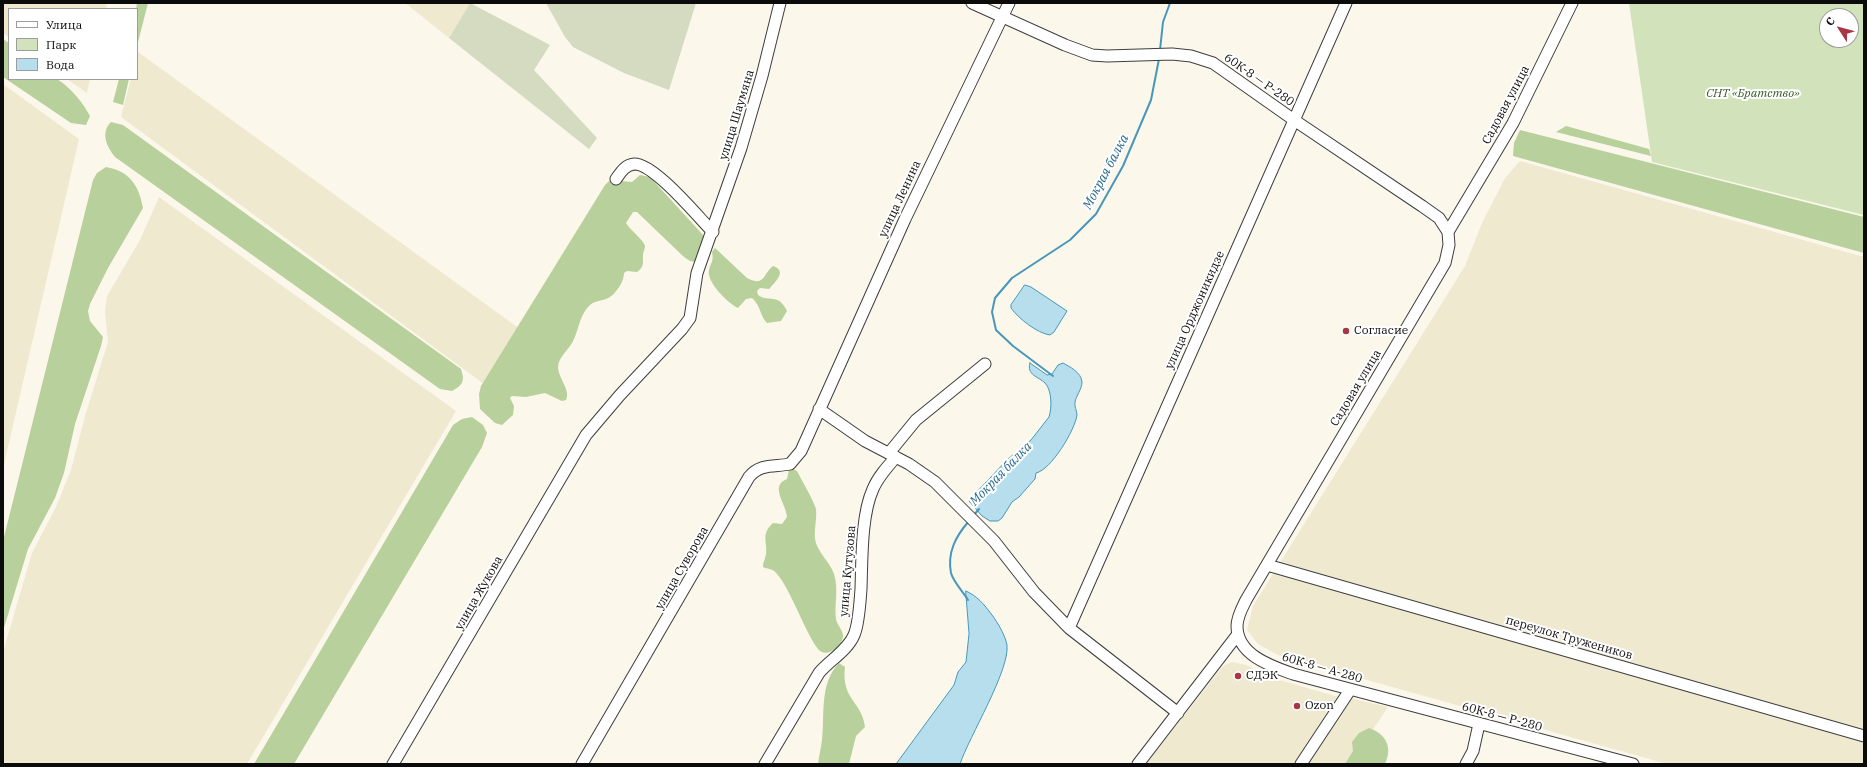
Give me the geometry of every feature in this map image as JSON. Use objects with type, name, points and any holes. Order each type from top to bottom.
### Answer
[{"type":"street","name":"улица Шаумяна","points":[[586,435],[620,395],[682,330],[690,318],[697,273],[741,148],[762,76],[780,3]]},
{"type":"street","name":"60К-8 — Р-280","points":[[972,3],[1066,46],[1092,54],[1107,56],[1172,54],[1191,56],[1213,63],[1439,218],[1448,232]]},
{"type":"street","name":"улица Ленина","points":[[820,409],[905,219],[1009,3]]},
{"type":"street","name":"улица Орджоникидзе","points":[[1069,628],[1346,3]]},
{"type":"street","name":"Садовая улица","points":[[1238,634],[1237,625],[1240,613],[1445,263],[1449,245],[1448,232],[1513,123],[1572,3]]},
{"type":"street","points":[[616,179],[624,168],[635,164],[647,167],[658,175],[712,232]]},
{"type":"street","name":"улица Кутузова","points":[[765,764],[819,673],[842,650],[854,635],[860,599],[864,528],[870,499],[876,482],[916,420],[986,364]]},
{"type":"street","points":[[820,409],[865,441],[923,473],[948,493],[994,541],[1034,592],[1069,628],[1178,713]]},
{"type":"street","name":"улица Суворова","points":[[582,764],[749,477],[753,472],[760,468],[790,464],[796,459],[820,409]]},
{"type":"street","name":"улица Жукова","points":[[394,764],[586,435]]},
{"type":"street","name":"переулок Тружеников","points":[[1267,565],[1864,736]]},
{"type":"street","points":[[1138,764],[1238,634]]},
{"type":"street","name":"60К-8 — А-280","points":[[1238,634],[1249,651],[1271,666],[1364,694]]},
{"type":"street","points":[[1301,764],[1350,690]]},
{"type":"street","name":"60К-8 — Р-280","points":[[1364,694],[1633,764]]},
{"type":"street","points":[[1466,764],[1473,751],[1478,724]]},
{"type":"shaded area","points":[[3,3],[107,3],[106,8],[8,8],[8,36],[3,33]]},
{"type":"shaded area","points":[[405,3],[470,3],[449,38]]},
{"type":"shaded area","points":[[138,52],[524,332],[488,387],[121,117],[131,80],[138,80]]},
{"type":"shaded area","points":[[68,80],[90,80],[87,93]]},
{"type":"shaded area","points":[[3,84],[79,139],[3,469]]},
{"type":"shaded area","points":[[1520,161],[1864,257],[1864,764],[1667,764],[1278,655],[1258,644],[1247,630],[1253,606],[1465,266],[1482,223],[1505,178]]},
{"type":"shaded area","points":[[159,197],[456,411],[247,764],[3,764],[3,652],[32,553],[56,507],[71,470],[85,416],[108,342],[105,312],[107,296],[140,240]]},
{"type":"shaded area","points":[[1232,662],[1246,665],[1272,678],[1339,697],[1295,764],[1146,764],[1223,666]]},
{"type":"shaded area","points":[[1350,698],[1388,707],[1350,764],[1306,764]]},
{"type":"green space","points":[[137,3],[148,3],[138,42],[138,8],[136,8]]},
{"type":"green space","points":[[470,3],[550,45],[534,70],[597,138],[589,149],[449,38]]},
{"type":"green space","points":[[546,3],[696,3],[669,90],[624,73],[573,47],[565,37]]},
{"type":"green space","name":"СНТ «Братство»","points":[[1629,3],[1864,3],[1864,215],[1652,162]]},
{"type":"green space","points":[[3,39],[8,42],[8,80],[58,80],[66,85],[80,100],[87,111],[90,116],[86,125],[71,123],[3,77]]},
{"type":"green space","points":[[119,80],[129,80],[123,105],[113,102]]},
{"type":"green space","points":[[111,122],[123,125],[461,369],[463,380],[461,385],[452,391],[440,389],[115,157],[109,149],[105,135]]},
{"type":"green space","points":[[1566,126],[1649,149],[1651,156],[1556,132]]},
{"type":"green space","points":[[1520,130],[1864,217],[1864,253],[1513,156],[1514,143]]},
{"type":"green space","points":[[106,167],[121,172],[132,181],[139,193],[143,208],[108,268],[90,304],[88,311],[90,321],[103,337],[101,346],[75,424],[64,473],[55,498],[28,549],[3,631],[3,541],[93,180],[97,173]]},
{"type":"green space","points":[[640,175],[650,177],[703,235],[703,245],[699,256],[695,262],[684,257],[637,212],[633,212],[626,223],[640,238],[645,246],[643,265],[637,272],[627,271],[624,273],[621,284],[613,295],[591,304],[584,313],[573,342],[559,362],[559,372],[567,391],[566,400],[562,401],[545,393],[526,397],[512,396],[510,398],[514,406],[513,415],[502,425],[495,423],[480,409],[479,394],[481,386],[605,185],[610,180],[632,182]]},
{"type":"green space","points":[[715,248],[747,278],[760,281],[773,266],[780,271],[779,277],[769,289],[760,288],[757,291],[758,295],[777,300],[784,305],[787,311],[781,321],[767,323],[752,298],[746,299],[738,308],[729,302],[719,292],[714,286],[709,275],[713,255],[712,252]]},
{"type":"green space","points":[[472,417],[483,425],[487,433],[482,447],[294,764],[254,764],[453,425],[462,419]]},
{"type":"green space","points":[[793,469],[797,471],[815,505],[816,544],[834,574],[836,591],[836,619],[843,636],[841,642],[836,648],[825,653],[817,648],[787,588],[780,578],[773,570],[763,567],[766,554],[765,538],[767,531],[773,523],[782,524],[787,517],[780,495],[779,486],[787,479],[789,470]]},
{"type":"green space","points":[[839,663],[845,667],[846,687],[860,711],[865,727],[856,736],[849,764],[818,764],[822,740],[824,700],[828,680]]},
{"type":"green space","points":[[1369,728],[1380,734],[1386,742],[1388,752],[1385,764],[1345,764],[1353,751],[1352,742],[1359,733]]},
{"type":"water","points":[[1025,285],[1031,287],[1067,311],[1054,332],[1050,335],[1045,334],[1029,325],[1011,308],[1011,305]]},
{"type":"water","points":[[1030,363],[1047,375],[1052,374],[1058,365],[1063,363],[1080,375],[1082,382],[1075,402],[1077,415],[1072,430],[1055,457],[1048,465],[1036,473],[1035,479],[1019,497],[1012,502],[1002,518],[998,521],[990,521],[982,516],[969,501],[1008,459],[1031,440],[1049,417],[1051,399],[1049,390],[1045,383],[1031,373],[1029,367]]},
{"type":"water","points":[[966,591],[977,598],[986,607],[999,625],[1006,641],[1006,656],[996,687],[960,764],[896,764],[954,685],[958,672],[966,662],[969,634]]},
{"type":"waterway","name":"Мокрая балка","points":[[1160,50],[1163,22],[1170,3]]},
{"type":"waterway","name":"Мокрая балка","points":[[1053,376],[1013,346],[996,330],[992,312],[995,298],[1012,278],[1070,240],[1096,214],[1123,166],[1151,100],[1159,59]]},
{"type":"waterway","name":"Мокрая балка","points":[[973,516],[979,509]]},
{"type":"waterway","name":"Мокрая балка","points":[[968,600],[951,573],[950,558],[960,532],[969,521]]},
{"type":"place","name":"Согласие","points":[[1346,331]]},
{"type":"place","name":"СДЭК","points":[[1238,676]]},
{"type":"place","name":"Ozon","points":[[1297,706]]}]
